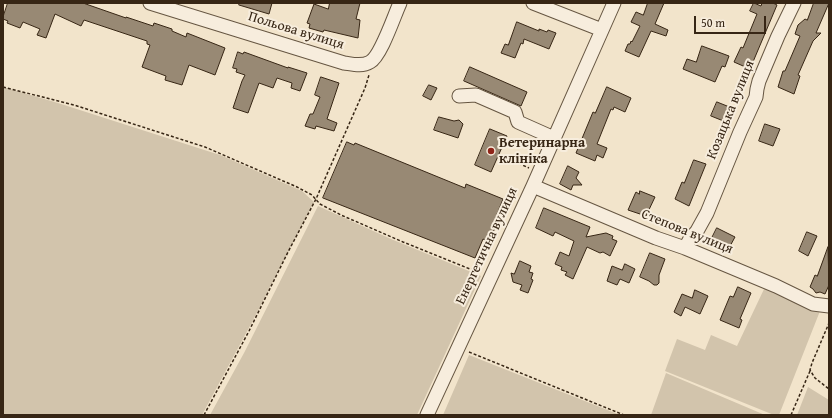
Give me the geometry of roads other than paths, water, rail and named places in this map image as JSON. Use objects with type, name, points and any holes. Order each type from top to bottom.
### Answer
[{"type":"street","name":"Польова вулиця","points":[[150,3],[344,62],[361,65],[370,62],[382,46],[400,3]]},
{"type":"street","points":[[533,3],[602,30]]},
{"type":"street","name":"Енергетична вулиця","points":[[427,415],[539,172],[614,3]]},
{"type":"street","name":"Козацька вулиця","points":[[685,248],[690,239],[697,232],[707,213],[756,97],[758,85],[770,56],[794,3]]},
{"type":"street","points":[[459,96],[476,96],[515,112],[518,122],[554,138]]},
{"type":"street","name":"Степова вулиця","points":[[532,186],[776,286],[813,304],[828,306]]},
{"type":"place","name":"Ветеринарна клініка","points":[[491,151]]}]
